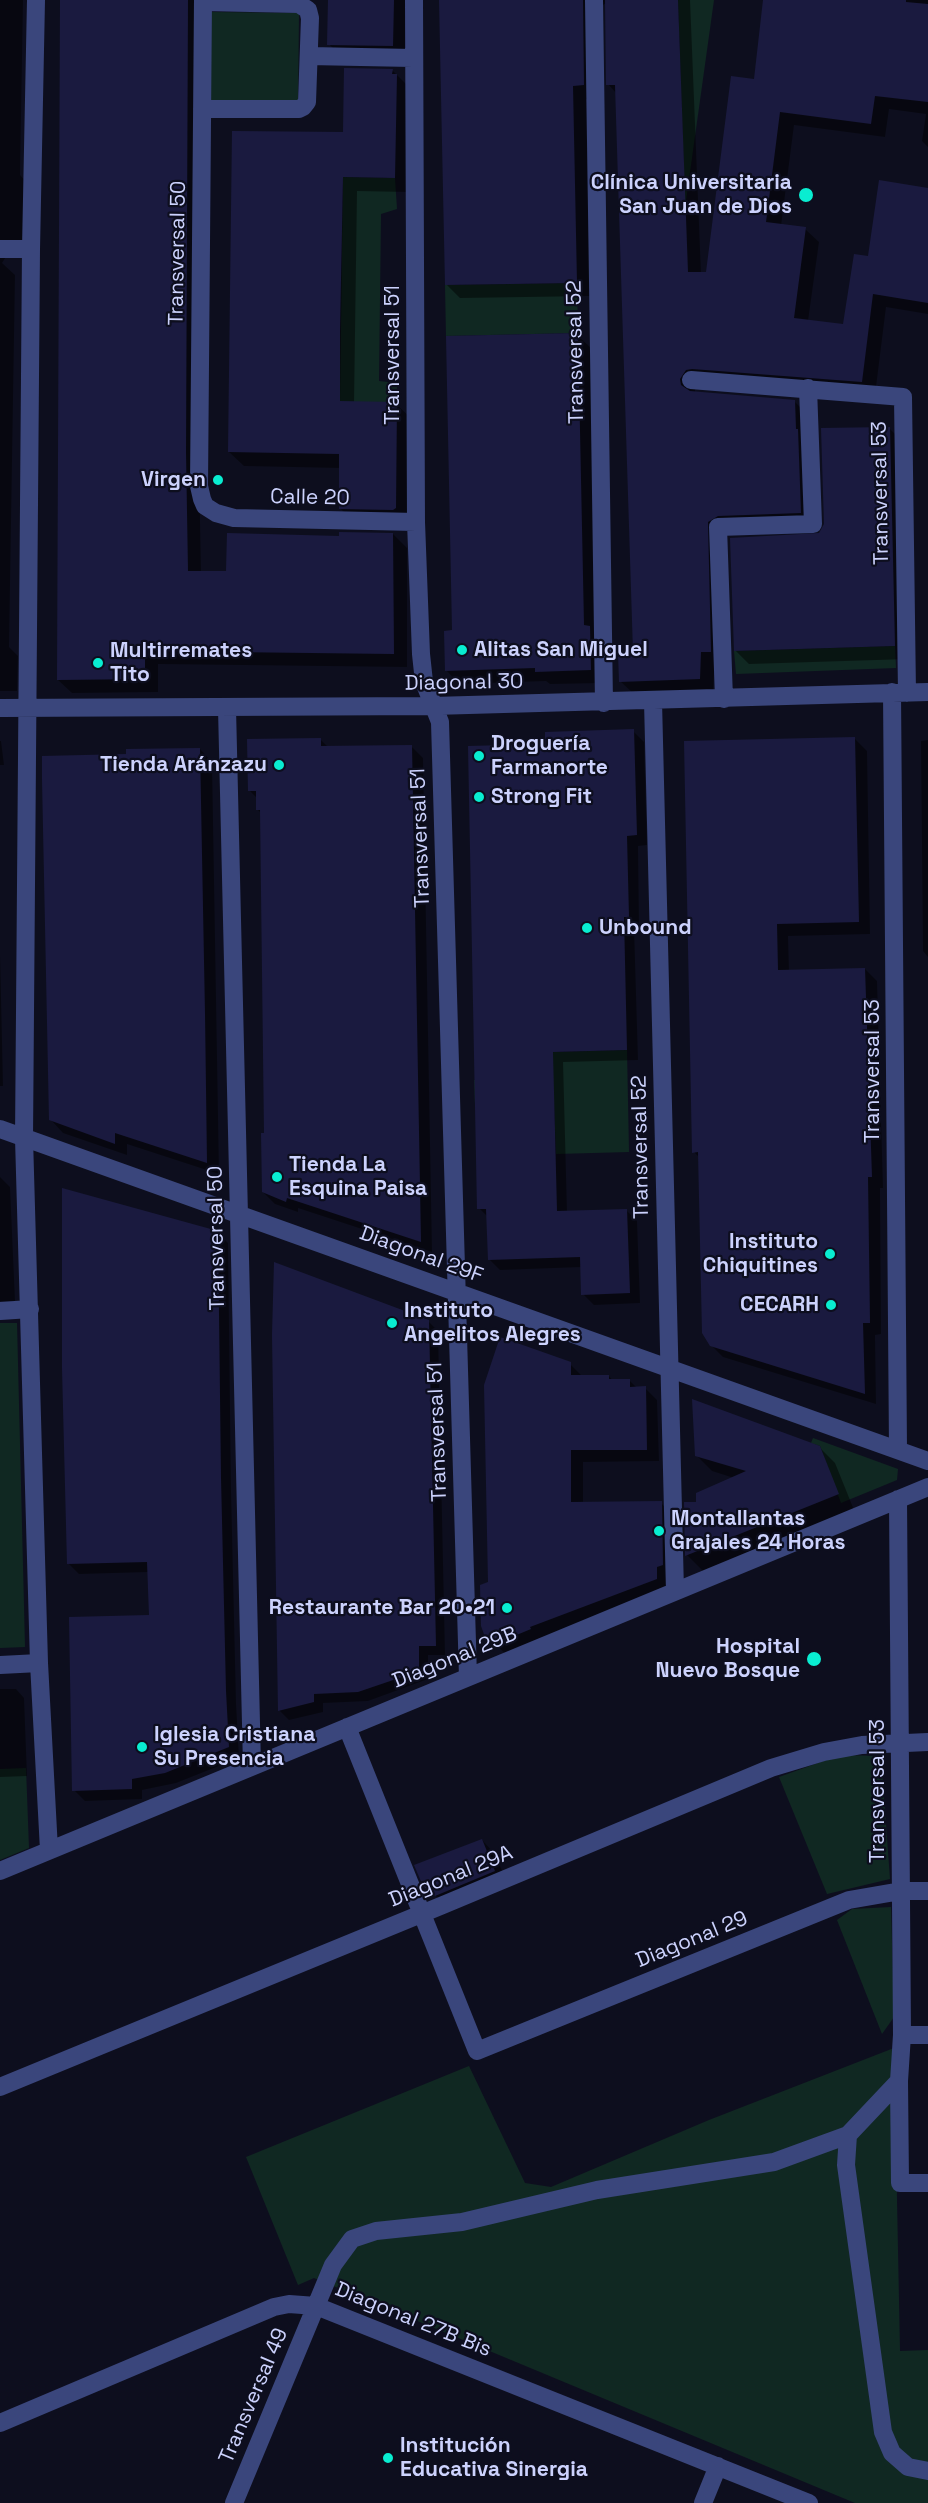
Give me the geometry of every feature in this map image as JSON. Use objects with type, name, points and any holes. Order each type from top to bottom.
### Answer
[{"type":"street","points":[[36,0],[26,707],[24,1138],[39,1663],[49,1850]]},
{"type":"street","name":"Transversal 51","points":[[414,0],[416,522],[424,682],[440,722],[468,1677]]},
{"type":"street","name":"Transversal 52","points":[[594,0],[604,703]]},
{"type":"street","points":[[202,109],[299,110],[307,102],[310,18],[304,6],[299,4],[203,1]]},
{"type":"street","name":"Transversal 50","points":[[203,1],[199,486],[205,506]]},
{"type":"street","points":[[309,56],[413,58]]},
{"type":"street","points":[[0,249],[31,249]]},
{"type":"street","name":"Transversal 53","points":[[691,380],[903,397],[898,1449]]},
{"type":"street","points":[[724,699],[718,527],[813,524],[808,388]]},
{"type":"street","name":"Calle 20","points":[[205,506],[216,513],[234,518],[416,522]]},
{"type":"street","name":"Diagonal 30","points":[[0,708],[433,706],[604,703],[928,692]]},
{"type":"street","name":"Transversal 52","points":[[653,701],[675,1592]]},
{"type":"street","name":"Transversal 50","points":[[227,708],[252,1766]]},
{"type":"street","name":"Diagonal 29F","points":[[0,1129],[928,1461]]},
{"type":"street","points":[[0,1311],[30,1310]]},
{"type":"street","name":"Diagonal 29B","points":[[0,1870],[928,1487]]},
{"type":"street","name":"Transversal 53","points":[[898,1499],[902,2035],[899,2081],[900,2183],[928,2183]]},
{"type":"street","points":[[0,1665],[39,1663]]},
{"type":"street","points":[[347,1727],[422,1912]]},
{"type":"street","name":"Diagonal 29A","points":[[0,2086],[771,1767],[824,1752],[862,1745],[928,1742]]},
{"type":"street","name":"Diagonal 29","points":[[422,1912],[477,2050],[849,1900],[901,1891],[928,1891]]},
{"type":"street","points":[[902,2035],[928,2035]]},
{"type":"street","points":[[899,2081],[848,2136],[846,2165],[883,2432],[892,2453],[908,2467],[928,2471]]},
{"type":"street","name":"Transversal 49","points":[[234,2503],[333,2265],[352,2239],[376,2231],[462,2222],[597,2190],[774,2162],[848,2136]]},
{"type":"street","name":"Diagonal 27B Bis","points":[[0,2423],[274,2307],[289,2304],[316,2306],[809,2503]]},
{"type":"street","points":[[703,2503],[718,2466]]},
{"type":"green space","points":[[678,0],[714,0],[685,208]]},
{"type":"green space","points":[[211,12],[299,13],[298,105],[210,104]]},
{"type":"green space","points":[[343,177],[395,178],[397,209],[381,214],[379,381],[397,383],[397,402],[340,402]]},
{"type":"green space","points":[[577,283],[578,333],[446,336],[445,285]]},
{"type":"green space","points":[[895,646],[896,668],[736,674],[734,651]]},
{"type":"green space","points":[[627,1050],[629,1152],[556,1154],[554,1104],[475,1106],[474,1080],[553,1078],[553,1052]]},
{"type":"green space","points":[[0,1323],[17,1323],[25,1647],[0,1648]]},
{"type":"green space","points":[[813,1438],[898,1469],[897,1480],[841,1503],[820,1446],[811,1443]]},
{"type":"green space","points":[[840,1755],[881,1756],[890,1879],[827,1894],[779,1777]]},
{"type":"green space","points":[[26,1768],[29,1848],[0,1860],[0,1769]]},
{"type":"green space","points":[[891,1907],[894,2017],[882,2034],[837,1920],[852,1909]]},
{"type":"green space","points":[[894,2048],[900,2351],[928,2350],[928,2503],[855,2503],[314,2278],[298,2285],[246,2157],[469,2066],[525,2183],[551,2187],[709,2120]]},
{"type":"building","points":[[60,0],[188,0],[186,452],[188,571],[226,571],[227,533],[339,536],[339,532],[393,533],[394,654],[145,651],[145,679],[57,680]]},
{"type":"building","points":[[328,0],[394,0],[393,46],[327,45]]},
{"type":"building","points":[[439,0],[583,0],[584,85],[573,86],[577,283],[445,285]]},
{"type":"building","points":[[605,0],[678,0],[688,272],[706,272],[731,76],[754,79],[763,0],[906,0],[906,2],[928,4],[928,102],[875,96],[871,124],[780,112],[766,222],[806,227],[794,318],[843,324],[854,254],[868,256],[879,180],[928,188],[928,303],[873,294],[862,382],[692,369],[686,370],[680,379],[681,385],[690,391],[795,400],[796,429],[798,429],[801,513],[718,516],[708,522],[711,652],[701,652],[700,679],[619,682],[618,652],[633,652],[615,85],[606,85]]},
{"type":"building","points":[[344,68],[393,69],[392,74],[397,74],[395,178],[343,177],[340,332],[340,401],[397,402],[396,508],[393,510],[339,509],[339,454],[228,452],[232,131],[343,132]]},
{"type":"building","points":[[578,333],[584,625],[590,626],[591,670],[535,672],[535,668],[445,671],[444,631],[452,630],[446,336]]},
{"type":"building","points":[[890,427],[895,646],[734,651],[730,538],[819,533],[824,524],[821,428]]},
{"type":"building","points":[[634,729],[637,835],[627,836],[629,917],[624,917],[627,1050],[553,1052],[557,1211],[627,1209],[630,1293],[581,1295],[580,1257],[488,1260],[486,1209],[477,1209],[468,746],[545,744],[545,732]]},
{"type":"building","points":[[855,737],[859,922],[777,924],[778,970],[865,968],[872,1177],[868,1177],[870,1323],[863,1323],[865,1394],[710,1346],[702,1333],[698,1152],[692,1153],[684,741]]},
{"type":"building","points":[[321,738],[321,746],[412,745],[421,1242],[287,1198],[286,1202],[262,1192],[261,1133],[264,1133],[260,810],[256,810],[256,791],[248,791],[247,739]]},
{"type":"building","points":[[200,748],[207,1163],[115,1133],[115,1144],[49,1120],[42,779],[42,756],[126,754],[126,749]]},
{"type":"building","points":[[62,1188],[218,1231],[221,1478],[229,1747],[165,1773],[132,1779],[132,1789],[72,1791],[69,1617],[149,1615],[147,1562],[67,1564],[62,1368]]},
{"type":"building","points":[[274,1262],[429,1320],[436,1646],[419,1646],[419,1670],[405,1676],[358,1692],[314,1694],[314,1702],[278,1711],[272,1335]]},
{"type":"building","points":[[500,1337],[571,1362],[571,1375],[609,1375],[609,1379],[630,1379],[630,1387],[646,1386],[647,1450],[571,1450],[571,1502],[662,1501],[663,1565],[657,1567],[657,1579],[530,1627],[531,1629],[495,1644],[485,1637],[481,1626],[480,1585],[488,1582],[484,1385]]},
{"type":"building","points":[[692,1399],[820,1446],[839,1494],[685,1556],[684,1502],[696,1502],[696,1493],[746,1471],[695,1456]]},
{"type":"building","points":[[482,1839],[495,1871],[435,1896],[423,1886],[414,1865]]},
{"type":"place","name":"Clínica Universitaria San Juan de Dios","points":[[806,195]]},
{"type":"place","name":"Virgen","points":[[218,480]]},
{"type":"place","name":"Alitas San Miguel","points":[[462,650]]},
{"type":"place","name":"Multirremates Tito","points":[[98,663]]},
{"type":"place","name":"Droguería Farmanorte","points":[[479,756]]},
{"type":"place","name":"Tienda Aránzazu","points":[[279,765]]},
{"type":"place","name":"Strong Fit","points":[[479,797]]},
{"type":"place","name":"Unbound","points":[[587,928]]},
{"type":"place","name":"Tienda La Esquina Paisa","points":[[277,1177]]},
{"type":"place","name":"Instituto Chiquitines","points":[[830,1254]]},
{"type":"place","name":"CECARH","points":[[831,1305]]},
{"type":"place","name":"Instituto Angelitos Alegres","points":[[392,1323]]},
{"type":"place","name":"Montallantas Grajales 24 Horas","points":[[659,1531]]},
{"type":"place","name":"Restaurante Bar 20•21","points":[[507,1608]]},
{"type":"place","name":"Hospital Nuevo Bosque","points":[[814,1659]]},
{"type":"place","name":"Iglesia Cristiana Su Presencia","points":[[142,1747]]},
{"type":"place","name":"Institución Educativa Sinergia","points":[[388,2458]]}]
